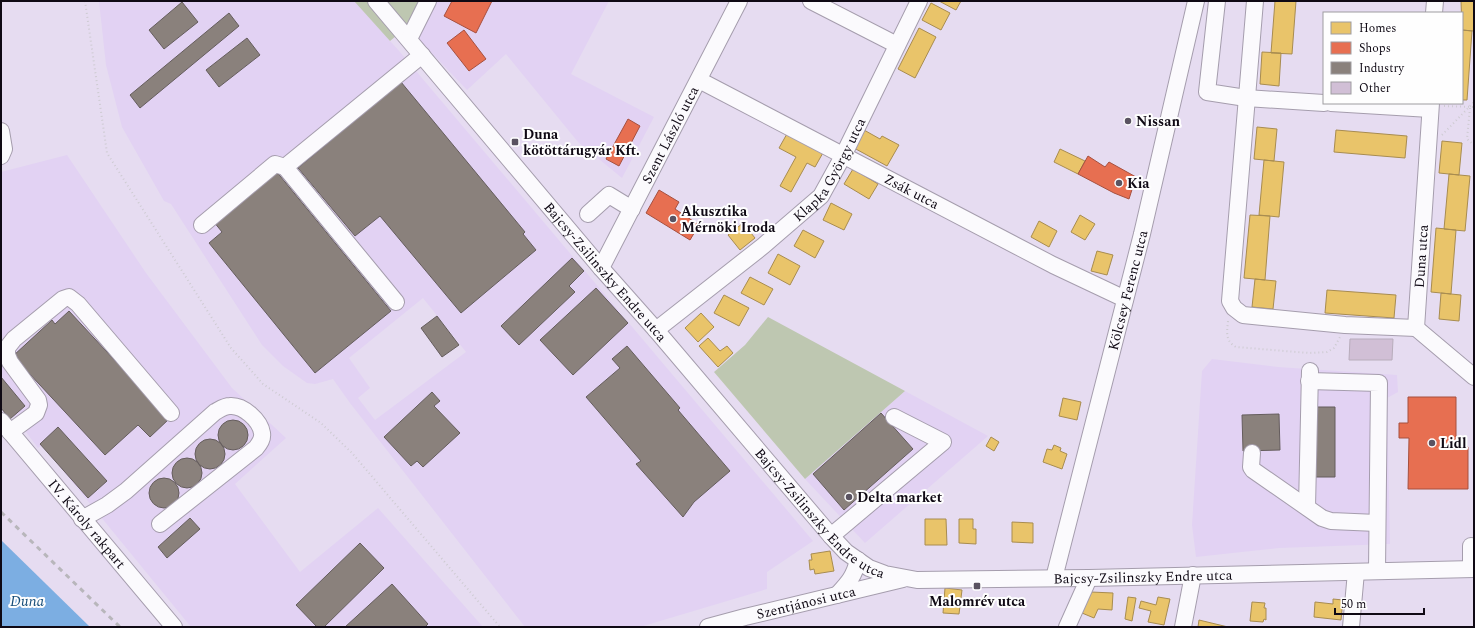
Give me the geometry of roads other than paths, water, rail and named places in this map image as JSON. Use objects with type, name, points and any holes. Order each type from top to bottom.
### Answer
[{"type":"street","name":"Bajcsy-Zsilinszky Endre utca","points":[[376,1],[601,268],[656,330],[831,536],[846,552],[869,568],[885,574],[917,580],[1193,576],[1472,569]]},
{"type":"street","points":[[409,39],[428,1]]},
{"type":"street","name":"Szent László utca","points":[[601,268],[739,1]]},
{"type":"street","points":[[810,1],[897,45]]},
{"type":"street","name":"Klapka György utca","points":[[656,330],[763,246],[821,196],[843,156],[919,1]]},
{"type":"street","name":"Kölcsey Ferenc utca","points":[[1054,578],[1142,234],[1196,1]]},
{"type":"street","points":[[1217,1],[1207,92],[1246,98],[1323,103]]},
{"type":"street","points":[[1255,1],[1230,302],[1234,308],[1243,315],[1345,325],[1416,328],[1474,377]]},
{"type":"street","points":[[1434,12],[1435,1]]},
{"type":"street","points":[[284,167],[422,55]]},
{"type":"street","name":"Zsák utca","points":[[699,80],[1053,265],[1125,299]]},
{"type":"street","points":[[1364,104],[1430,106]]},
{"type":"street","name":"Duna utca","points":[[1416,328],[1430,106]]},
{"type":"street","points":[[1,131],[4,149],[1,156]]},
{"type":"street","points":[[202,225],[275,164],[284,167],[396,302]]},
{"type":"street","points":[[588,214],[609,195],[632,209]]},
{"type":"street","points":[[6,426],[36,413],[39,405],[38,400],[10,362],[7,355],[7,348],[20,334],[63,299],[69,297],[74,299],[171,413]]},
{"type":"street","points":[[1307,507],[1310,376],[1379,383],[1377,571]]},
{"type":"street","points":[[82,518],[107,505],[126,491],[215,412],[230,406],[244,409],[259,424],[262,438],[259,444],[256,448],[160,524]]},
{"type":"street","points":[[831,536],[943,442],[894,417]]},
{"type":"street","name":"IV. Károly rakpart","points":[[6,426],[174,627]]},
{"type":"street","points":[[1252,453],[1251,467],[1253,470],[1322,518],[1331,521],[1377,523]]},
{"type":"street","points":[[1471,546],[1472,569]]},
{"type":"street","points":[[837,595],[850,581],[855,572],[858,560]]},
{"type":"street","points":[[1351,627],[1356,572]]},
{"type":"street","points":[[1183,627],[1193,576]]},
{"type":"street","name":"Szentjánosi utca","points":[[708,627],[904,578]]},
{"type":"street","points":[[1067,627],[1089,578]]},
{"type":"water","name":"Duna","points":[[1,540],[90,627],[1,627]]},
{"type":"railway","points":[[1,512],[120,627]]},
{"type":"place","name":"Nissan","points":[[1128,121]]},
{"type":"place","name":"Duna kötöttárugyár Kft.","points":[[515,142]]},
{"type":"place","name":"Kia","points":[[1119,183]]},
{"type":"place","name":"Akusztika Mérnöki Iroda","points":[[673,219]]},
{"type":"place","name":"Lidl","points":[[1432,443]]},
{"type":"place","name":"Delta market","points":[[849,497]]},
{"type":"place","name":"Malomrév utca","points":[[977,586]]}]
